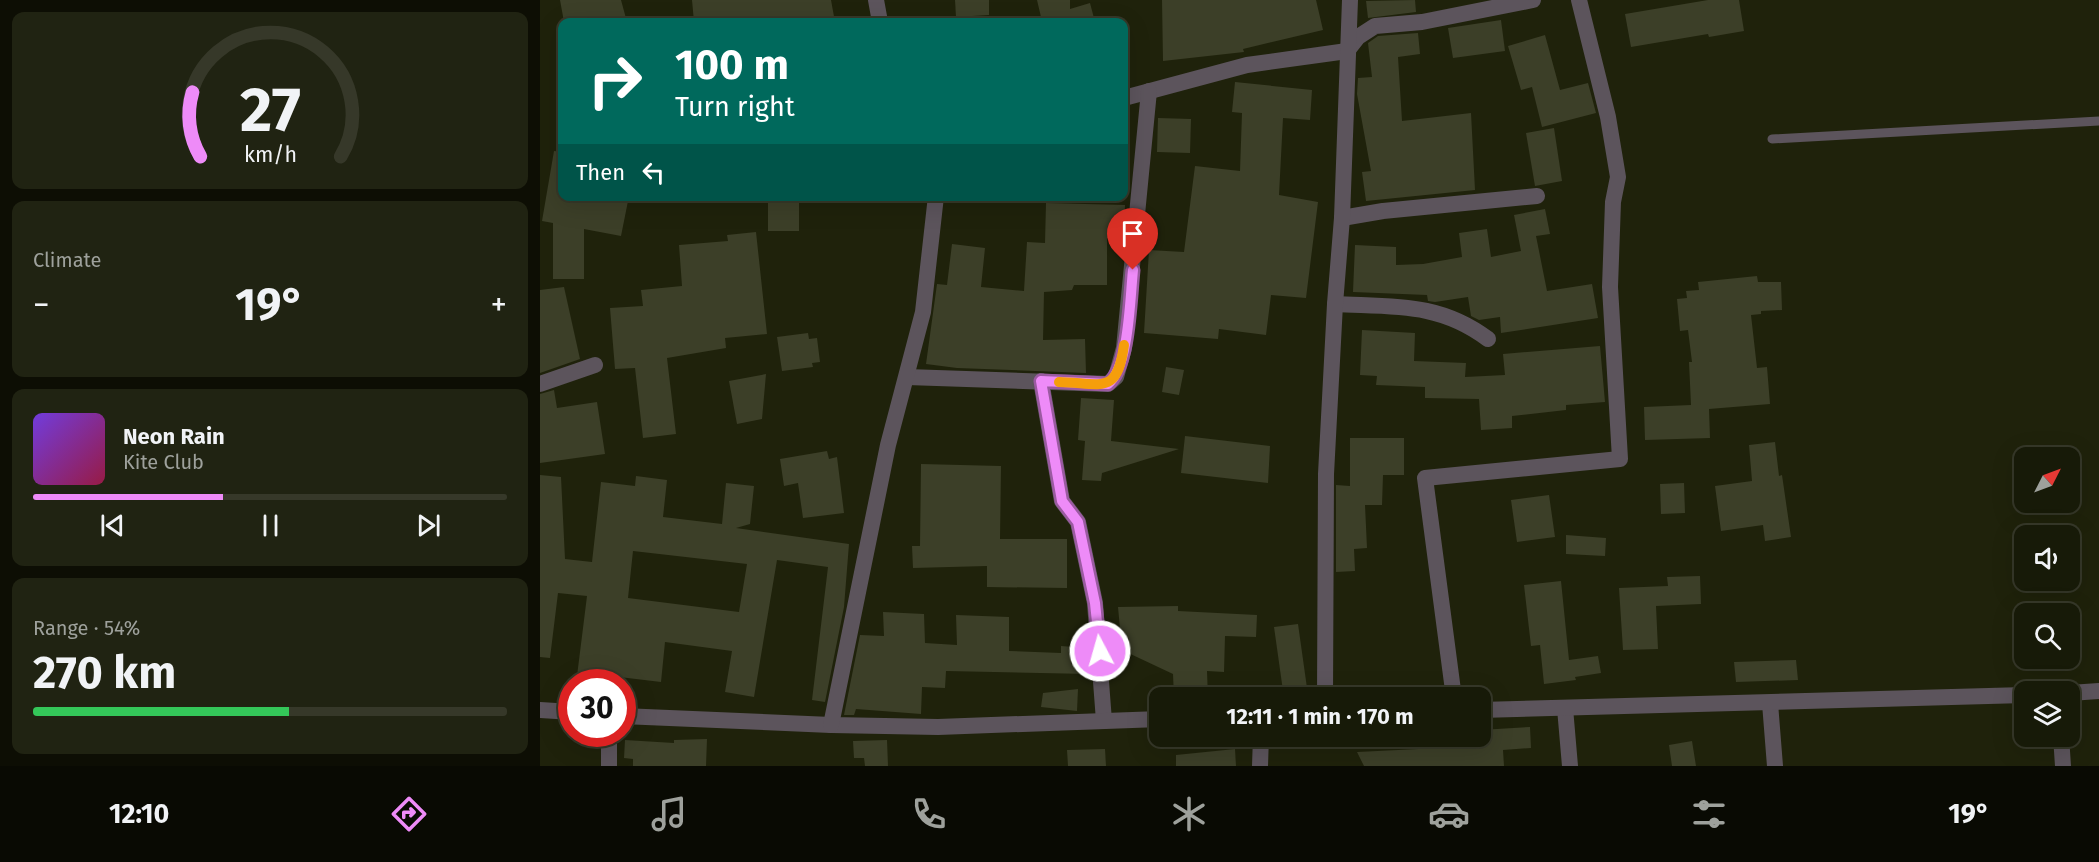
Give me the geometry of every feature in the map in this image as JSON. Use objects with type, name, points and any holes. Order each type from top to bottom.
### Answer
[{"type":"street","points":[[876,0],[879,18]]},
{"type":"street","points":[[1325,687],[1326,474],[1342,218],[1350,0]]},
{"type":"street","points":[[1128,97],[1247,65],[1347,51],[1358,37],[1375,26],[1422,22],[1533,0]]},
{"type":"street","points":[[1453,687],[1425,478],[1620,459],[1610,287],[1613,202],[1618,177],[1608,117],[1579,0]]},
{"type":"street","points":[[908,377],[1108,384],[1116,377],[1119,370],[1133,270],[1149,91]]},
{"type":"street","points":[[1342,218],[1424,206],[1537,196]]},
{"type":"street","points":[[831,725],[841,664],[888,445],[908,377],[923,312],[935,201]]},
{"type":"street","points":[[1335,304],[1422,309],[1452,317],[1488,339]]},
{"type":"street","points":[[540,384],[595,365]]},
{"type":"street","points":[[1041,381],[1062,501],[1078,522],[1095,603],[1104,721]]},
{"type":"street","points":[[2080,692],[2099,691]]},
{"type":"street","points":[[1491,710],[2014,695]]},
{"type":"street","points":[[1770,703],[1775,766]]},
{"type":"street","points":[[1565,708],[1570,766]]},
{"type":"street","points":[[540,710],[558,711]]},
{"type":"street","points":[[636,717],[938,727],[1149,719]]},
{"type":"street","points":[[609,747],[609,766]]},
{"type":"street","points":[[1260,747],[1260,766]]},
{"type":"street","points":[[2062,747],[2063,766]]},
{"type":"lane","points":[[1772,139],[2099,122]]},
{"type":"building","points":[[560,0],[621,0],[626,18],[563,18]]},
{"type":"building","points":[[692,0],[831,0],[834,18],[694,18]]},
{"type":"building","points":[[955,0],[989,0],[989,15],[956,17]]},
{"type":"building","points":[[1037,0],[1070,0],[1070,9],[1090,3],[1094,18],[1037,18],[1041,17]]},
{"type":"building","points":[[1162,0],[1316,0],[1323,30],[1243,49],[1244,52],[1163,61]]},
{"type":"building","points":[[1415,0],[1416,12],[1368,18],[1366,1]]},
{"type":"building","points":[[1708,0],[1739,0],[1744,31],[1709,37],[1708,34],[1631,47],[1625,14]]},
{"type":"building","points":[[1501,20],[1505,51],[1453,58],[1448,28]]},
{"type":"building","points":[[1418,33],[1420,54],[1398,57],[1402,121],[1471,113],[1475,190],[1366,201],[1362,172],[1371,171],[1357,94],[1358,78],[1372,77],[1368,43],[1378,36]]},
{"type":"building","points":[[1545,35],[1560,90],[1588,83],[1596,113],[1542,127],[1532,87],[1521,90],[1508,46]]},
{"type":"building","points":[[1235,82],[1312,90],[1310,120],[1283,118],[1279,195],[1318,202],[1306,298],[1271,295],[1266,335],[1219,329],[1218,339],[1144,333],[1149,250],[1184,252],[1195,166],[1240,171],[1242,113],[1232,112]]},
{"type":"building","points":[[1158,118],[1191,119],[1190,153],[1157,152]]},
{"type":"building","points":[[1554,128],[1562,181],[1535,186],[1526,133]]},
{"type":"building","points":[[554,151],[558,152],[558,201],[628,201],[621,236],[584,229],[584,279],[553,279],[553,223],[542,221]]},
{"type":"building","points":[[768,201],[799,201],[799,231],[768,231]]},
{"type":"building","points":[[1046,203],[1125,205],[1124,238],[1107,238],[1107,285],[1074,285],[1072,290],[1044,292],[1043,340],[1085,339],[1086,373],[957,368],[926,364],[937,284],[947,285],[952,244],[985,248],[981,287],[1024,291],[1027,242],[1045,243]]},
{"type":"building","points":[[1545,209],[1550,234],[1536,236],[1547,291],[1592,284],[1598,318],[1501,333],[1500,317],[1479,320],[1471,316],[1468,297],[1435,302],[1428,301],[1427,295],[1353,292],[1355,245],[1396,247],[1396,265],[1423,264],[1462,257],[1459,233],[1487,229],[1491,257],[1521,251],[1514,215]]},
{"type":"building","points":[[756,232],[767,334],[725,338],[726,348],[667,358],[676,434],[643,438],[635,368],[615,369],[610,308],[643,306],[641,290],[682,286],[679,245],[728,241],[727,235]]},
{"type":"building","points":[[1757,276],[1758,282],[1781,282],[1782,310],[1761,311],[1761,314],[1751,315],[1757,368],[1767,367],[1770,404],[1709,409],[1710,438],[1645,440],[1644,407],[1691,405],[1689,362],[1692,362],[1688,330],[1680,331],[1677,299],[1687,298],[1686,291],[1699,290],[1698,282]]},
{"type":"building","points":[[564,287],[580,359],[540,373],[540,290]]},
{"type":"building","points":[[1362,330],[1415,333],[1414,361],[1466,363],[1465,377],[1505,375],[1503,354],[1600,346],[1605,402],[1566,405],[1566,410],[1512,416],[1512,428],[1481,430],[1479,399],[1425,398],[1425,387],[1376,385],[1377,376],[1360,375]]},
{"type":"building","points":[[808,333],[809,339],[817,338],[820,362],[812,363],[813,367],[782,371],[777,337]]},
{"type":"building","points":[[1166,367],[1184,370],[1179,395],[1162,392]]},
{"type":"building","points":[[766,374],[762,419],[737,424],[729,381]]},
{"type":"building","points":[[554,390],[557,408],[597,402],[605,454],[540,463],[540,394]]},
{"type":"building","points":[[1081,398],[1114,400],[1111,441],[1179,449],[1102,473],[1101,481],[1082,480],[1085,441],[1078,440]]},
{"type":"building","points":[[1185,436],[1270,446],[1268,483],[1181,473]]},
{"type":"building","points":[[1350,438],[1404,438],[1404,475],[1383,475],[1382,505],[1365,505],[1367,548],[1354,549],[1355,571],[1336,572],[1336,485],[1350,486]]},
{"type":"building","points":[[1775,442],[1791,537],[1765,541],[1763,525],[1721,531],[1715,486],[1752,481],[1749,445]]},
{"type":"building","points":[[827,451],[829,459],[837,457],[844,513],[803,518],[798,483],[784,486],[780,459]]},
{"type":"building","points":[[921,464],[1001,466],[1000,539],[1067,539],[1067,588],[987,587],[987,566],[913,568],[912,546],[920,546]]},
{"type":"building","points":[[540,475],[561,477],[565,559],[592,562],[601,482],[635,486],[636,476],[667,480],[663,517],[722,524],[726,483],[754,486],[750,524],[736,528],[849,544],[844,607],[825,702],[812,700],[828,567],[777,560],[754,697],[725,692],[732,651],[665,642],[661,682],[636,679],[636,669],[578,669],[587,596],[558,593],[550,658],[540,657]],"holes":[[[633,551],[747,564],[739,612],[628,598]]]},
{"type":"building","points":[[1684,483],[1685,513],[1661,514],[1660,484]]},
{"type":"building","points":[[1549,495],[1555,537],[1517,542],[1511,500]]},
{"type":"building","points":[[1566,535],[1606,538],[1605,556],[1566,554]]},
{"type":"building","points":[[1700,576],[1701,604],[1656,606],[1658,649],[1623,650],[1619,588],[1668,586],[1667,577]]},
{"type":"building","points":[[1561,581],[1569,660],[1598,656],[1601,673],[1575,677],[1576,680],[1544,684],[1540,645],[1531,646],[1524,585]]},
{"type":"building","points":[[1178,606],[1178,611],[1257,615],[1256,637],[1225,636],[1224,672],[1207,671],[1208,687],[1174,687],[1173,674],[1122,650],[1118,607]]},
{"type":"building","points":[[883,612],[924,614],[925,643],[957,645],[956,615],[1009,617],[1009,651],[1061,653],[1061,646],[1088,648],[1089,674],[946,671],[945,688],[922,687],[921,714],[856,709],[854,715],[844,715],[860,635],[884,636]]},
{"type":"building","points":[[1298,624],[1307,687],[1282,687],[1274,627]]},
{"type":"building","points":[[1796,660],[1798,680],[1736,682],[1734,662]]},
{"type":"building","points":[[1078,689],[1077,711],[1041,707],[1043,693]]},
{"type":"building","points":[[1530,727],[1531,748],[1503,750],[1504,766],[1364,766],[1357,752],[1418,749],[1418,747],[1491,747],[1491,729]]},
{"type":"building","points":[[707,739],[706,766],[633,766],[633,759],[624,758],[625,747],[636,747],[636,741],[674,743],[674,740]]},
{"type":"building","points":[[887,740],[888,766],[865,766],[864,758],[854,758],[853,741]]},
{"type":"building","points":[[1692,741],[1696,766],[1672,766],[1669,745]]},
{"type":"building","points":[[1105,749],[1106,766],[1068,766],[1067,750]]},
{"type":"building","points":[[1235,749],[1236,766],[1176,766],[1176,755]]},
{"type":"slow traffic","points":[[1059,382],[1108,384],[1116,377],[1119,370],[1124,345]]},
{"type":"route","points":[[1100,651],[1095,603],[1078,522],[1062,501],[1041,381],[1108,384],[1116,377],[1124,348],[1133,270]]}]
